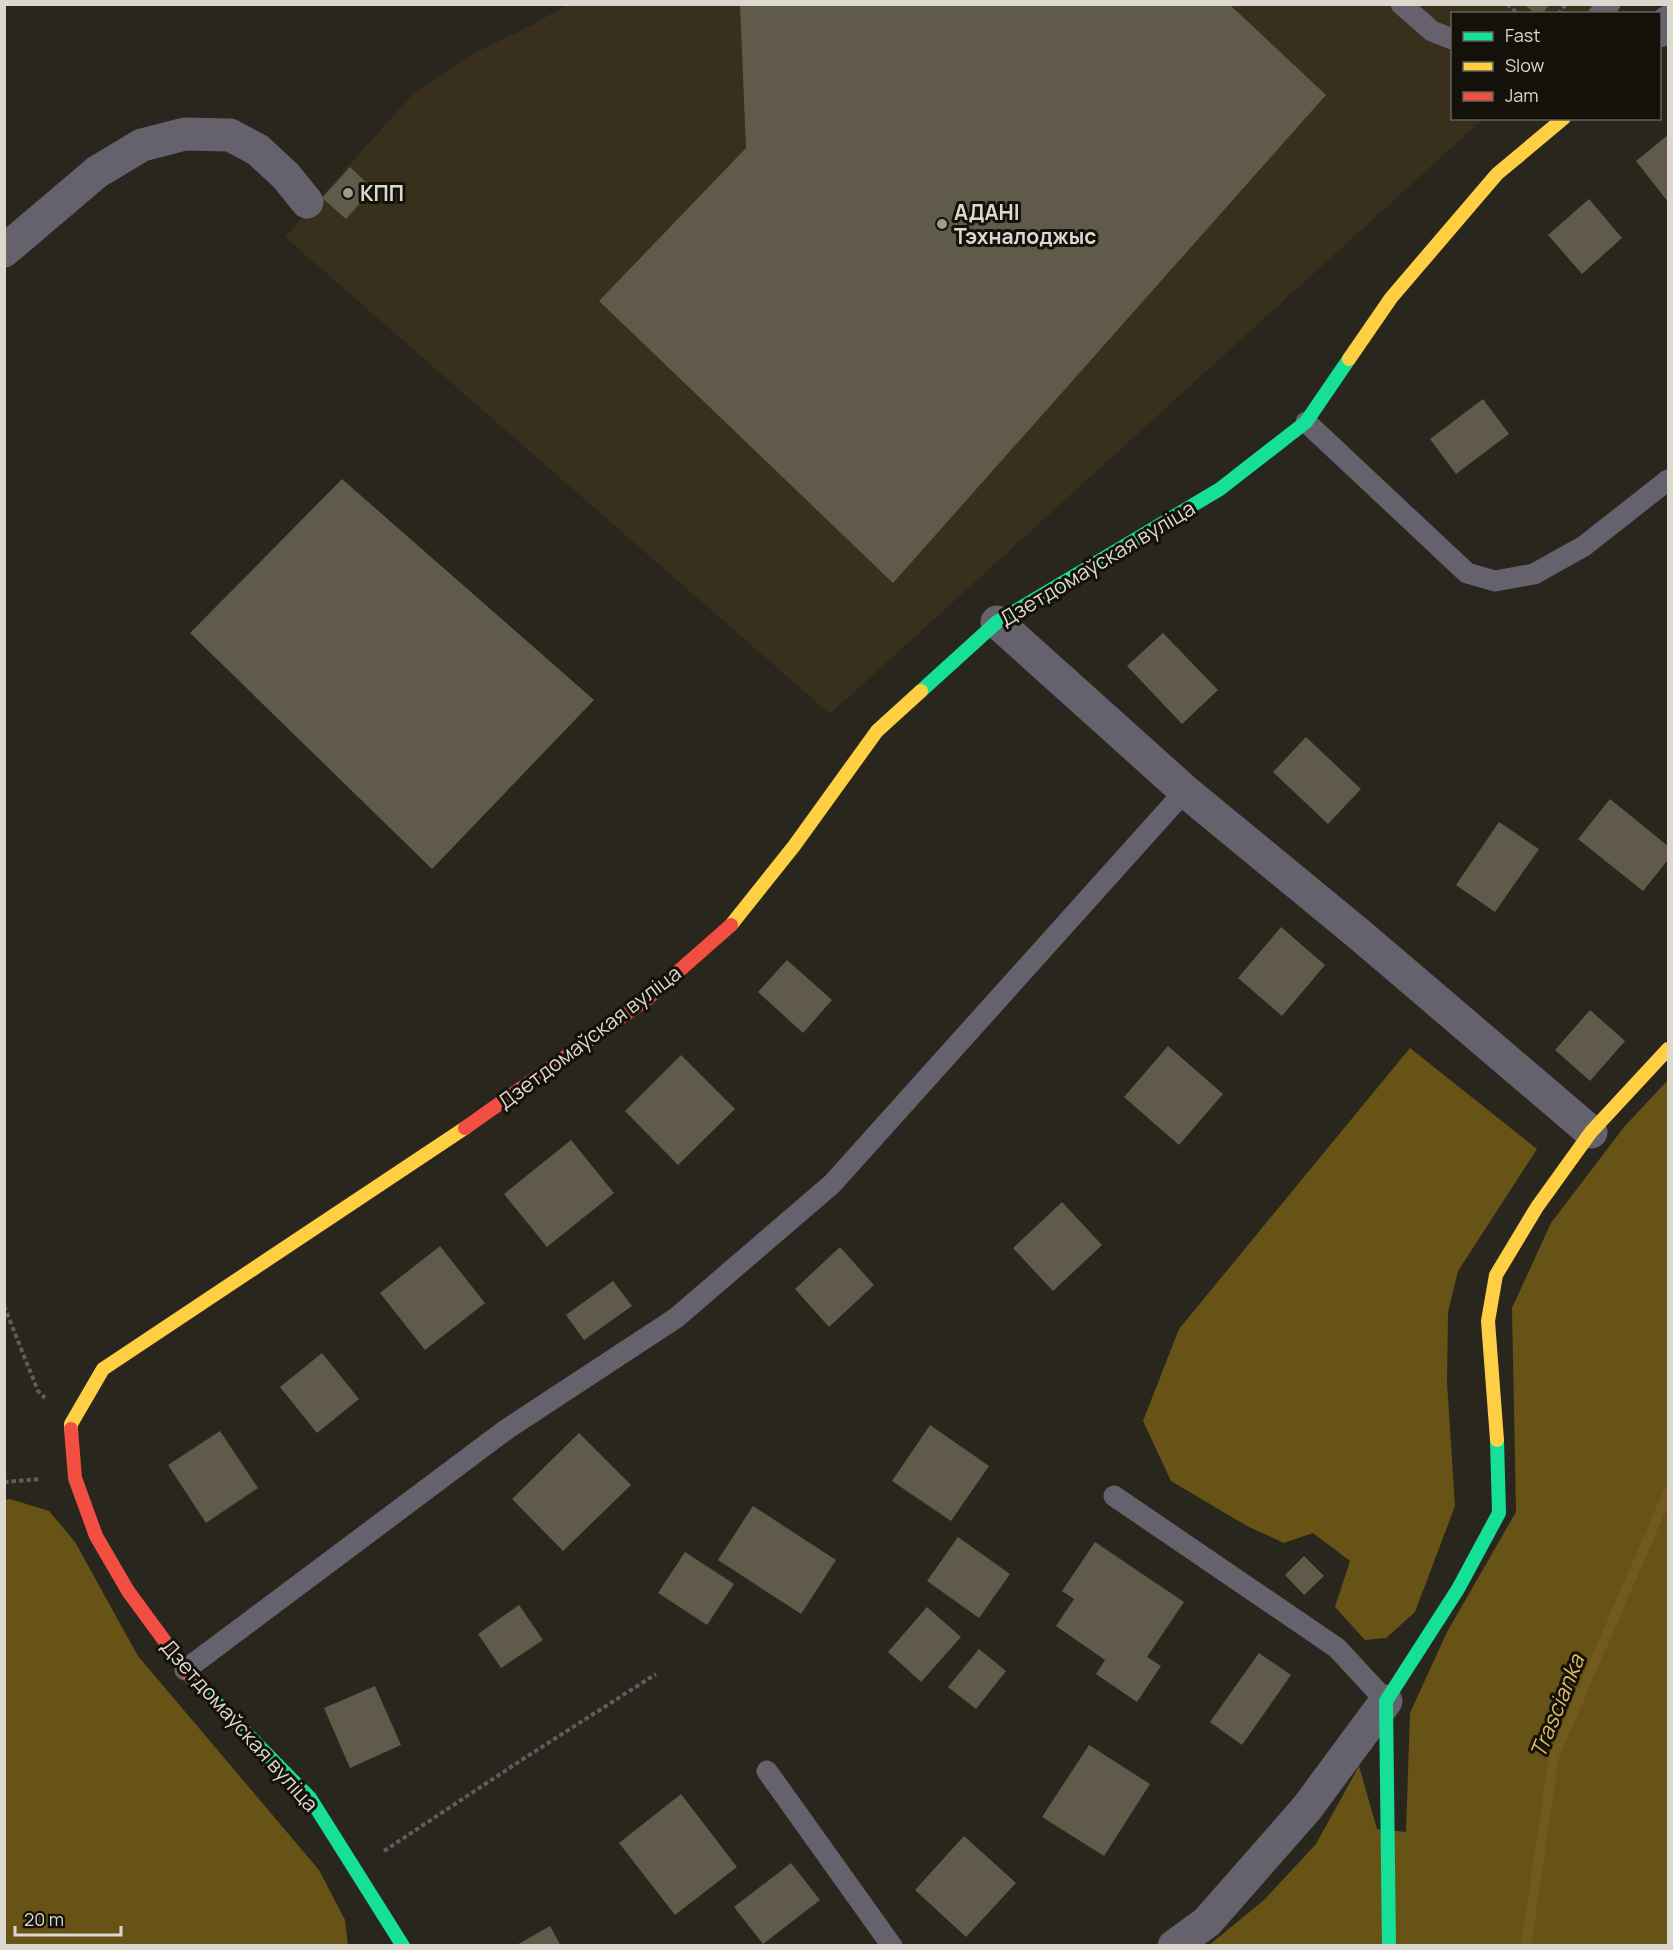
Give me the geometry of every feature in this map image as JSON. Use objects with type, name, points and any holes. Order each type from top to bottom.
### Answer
[{"type":"street","name":"Дзетдомаўская вуліца","points":[[403,1946],[310,1798],[185,1670],[128,1591],[96,1536],[75,1478],[71,1425],[103,1369],[443,1144],[647,999],[730,927],[795,846],[877,732],[998,621],[1220,489],[1306,422],[1391,298],[1497,174],[1562,120]]},
{"type":"street","points":[[4,251],[97,172],[142,145],[185,134],[230,135],[258,150],[286,176],[307,202]]},
{"type":"street","points":[[998,621],[1185,791],[1360,935],[1591,1132]]},
{"type":"street","points":[[1174,1946],[1207,1922],[1307,1808],[1386,1701],[1458,1589],[1499,1513],[1496,1419],[1488,1321],[1496,1275],[1537,1207],[1591,1132],[1668,1049]]},
{"type":"street","points":[[1386,1701],[1389,1946]]},
{"type":"lane","points":[[1401,4],[1431,31],[1451,39]]},
{"type":"lane","points":[[1306,422],[1467,573],[1496,581],[1534,574],[1584,546],[1668,480]]},
{"type":"lane","points":[[185,1670],[507,1429],[676,1318],[832,1185],[1185,791]]},
{"type":"lane","points":[[1114,1496],[1337,1648],[1386,1701]]},
{"type":"lane","points":[[767,1771],[892,1946]]},
{"type":"path","points":[[4,1306],[38,1391],[71,1425]]},
{"type":"path","points":[[356,1870],[656,1674]]},
{"type":"shaded area","points":[[567,5],[1619,5],[1609,12],[1451,12],[1451,120],[1482,120],[830,714],[285,237],[412,95],[478,51]]},
{"type":"shaded area","points":[[1410,1048],[1537,1149],[1458,1271],[1448,1312],[1447,1382],[1455,1506],[1415,1612],[1386,1638],[1365,1640],[1335,1607],[1350,1561],[1313,1533],[1284,1543],[1247,1526],[1171,1481],[1143,1421],[1179,1329]]},
{"type":"shaded area","points":[[1668,1080],[1668,1945],[1208,1946],[1264,1900],[1316,1844],[1359,1766],[1377,1829],[1406,1832],[1410,1713],[1447,1632],[1516,1512],[1512,1308],[1551,1223],[1624,1127]]},
{"type":"shaded area","points":[[10,1499],[49,1511],[75,1542],[138,1656],[319,1870],[345,1920],[348,1945],[5,1945],[4,1500]]},
{"type":"building","name":"АДАНІ Тэхналоджыс","points":[[740,4],[1229,4],[1326,95],[893,583],[599,301],[746,148]]},
{"type":"building","points":[[1524,4],[1550,4],[1544,12],[1533,12]]},
{"type":"building","points":[[1668,135],[1668,202],[1636,161]]},
{"type":"building","name":"КПП","points":[[350,167],[373,189],[346,219],[322,198]]},
{"type":"building","points":[[1589,199],[1622,238],[1582,274],[1548,235]]},
{"type":"building","points":[[1483,399],[1509,434],[1456,474],[1430,439]]},
{"type":"building","points":[[342,479],[594,700],[432,869],[190,633]]},
{"type":"building","points":[[1163,633],[1218,690],[1182,724],[1127,666]]},
{"type":"building","points":[[1306,737],[1361,789],[1328,824],[1273,772]]},
{"type":"building","points":[[1610,799],[1668,846],[1668,860],[1643,891],[1578,839]]},
{"type":"building","points":[[1499,822],[1539,849],[1495,912],[1456,885]]},
{"type":"building","points":[[1281,927],[1325,965],[1282,1016],[1238,978]]},
{"type":"building","points":[[787,960],[832,1000],[803,1033],[758,992]]},
{"type":"building","points":[[1590,1010],[1625,1041],[1590,1081],[1555,1050]]},
{"type":"building","points":[[1168,1046],[1223,1094],[1179,1145],[1124,1097]]},
{"type":"building","points":[[681,1055],[735,1109],[678,1165],[625,1111]]},
{"type":"building","points":[[571,1140],[614,1193],[547,1247],[504,1194]]},
{"type":"building","points":[[1062,1202],[1102,1245],[1053,1291],[1013,1248]]},
{"type":"building","points":[[440,1246],[485,1303],[425,1350],[380,1293]]},
{"type":"building","points":[[840,1247],[874,1285],[829,1327],[795,1289]]},
{"type":"building","points":[[613,1281],[632,1306],[584,1340],[566,1315]]},
{"type":"building","points":[[322,1353],[359,1399],[317,1433],[280,1387]]},
{"type":"building","points":[[930,1425],[989,1466],[951,1521],[892,1481]]},
{"type":"building","points":[[220,1431],[258,1488],[206,1523],[168,1465]]},
{"type":"building","points":[[579,1433],[631,1485],[563,1551],[512,1499]]},
{"type":"building","points":[[753,1506],[836,1560],[801,1614],[718,1560]]},
{"type":"building","points":[[958,1537],[1010,1574],[979,1618],[927,1581]]},
{"type":"building","points":[[1095,1542],[1184,1602],[1147,1657],[1161,1666],[1137,1702],[1096,1674],[1105,1660],[1056,1626],[1074,1599],[1062,1591]]},
{"type":"building","points":[[685,1552],[734,1584],[707,1625],[658,1593]]},
{"type":"building","points":[[1304,1556],[1324,1576],[1304,1595],[1285,1575]]},
{"type":"building","points":[[519,1605],[543,1640],[501,1668],[478,1634]]},
{"type":"building","points":[[927,1607],[961,1637],[921,1682],[888,1652]]},
{"type":"building","points":[[979,1649],[1006,1671],[976,1709],[948,1687]]},
{"type":"building","points":[[1259,1653],[1291,1675],[1242,1745],[1210,1722]]},
{"type":"building","points":[[375,1686],[401,1745],[350,1768],[324,1708]]},
{"type":"building","points":[[1089,1745],[1150,1784],[1104,1856],[1042,1817]]},
{"type":"building","points":[[681,1794],[737,1867],[675,1915],[619,1843]]},
{"type":"building","points":[[964,1836],[1016,1883],[966,1937],[915,1890]]},
{"type":"building","points":[[791,1863],[820,1900],[763,1944],[734,1907]]},
{"type":"building","points":[[550,1926],[561,1946],[515,1946]]},
{"type":"waterway","name":"Trascianka","points":[[1526,1946],[1554,1756],[1668,1493]]},
{"type":"traffic: fast","points":[[921,691],[997,622],[1220,489],[1306,422],[1349,359]]},
{"type":"traffic: fast","points":[[1389,1946],[1386,1701],[1458,1589],[1499,1513],[1497,1440]]},
{"type":"traffic: fast","points":[[191,1677],[310,1798],[403,1946]]},
{"type":"traffic: slow","points":[[1349,359],[1391,298],[1497,174],[1562,120]]},
{"type":"traffic: slow","points":[[731,925],[794,846],[877,731],[921,691]]},
{"type":"traffic: slow","points":[[1497,1440],[1488,1321],[1496,1275],[1537,1207],[1591,1132],[1668,1049]]},
{"type":"traffic: slow","points":[[71,1429],[71,1424],[103,1369],[465,1128]]},
{"type":"traffic: jam","points":[[465,1128],[647,999],[731,925]]},
{"type":"traffic: jam","points":[[71,1429],[75,1478],[96,1536],[128,1591],[191,1677]]},
{"type":"place","name":"КПП","points":[[348,193]]},
{"type":"place","name":"АДАНІ Тэхналоджыс","points":[[942,224]]}]
